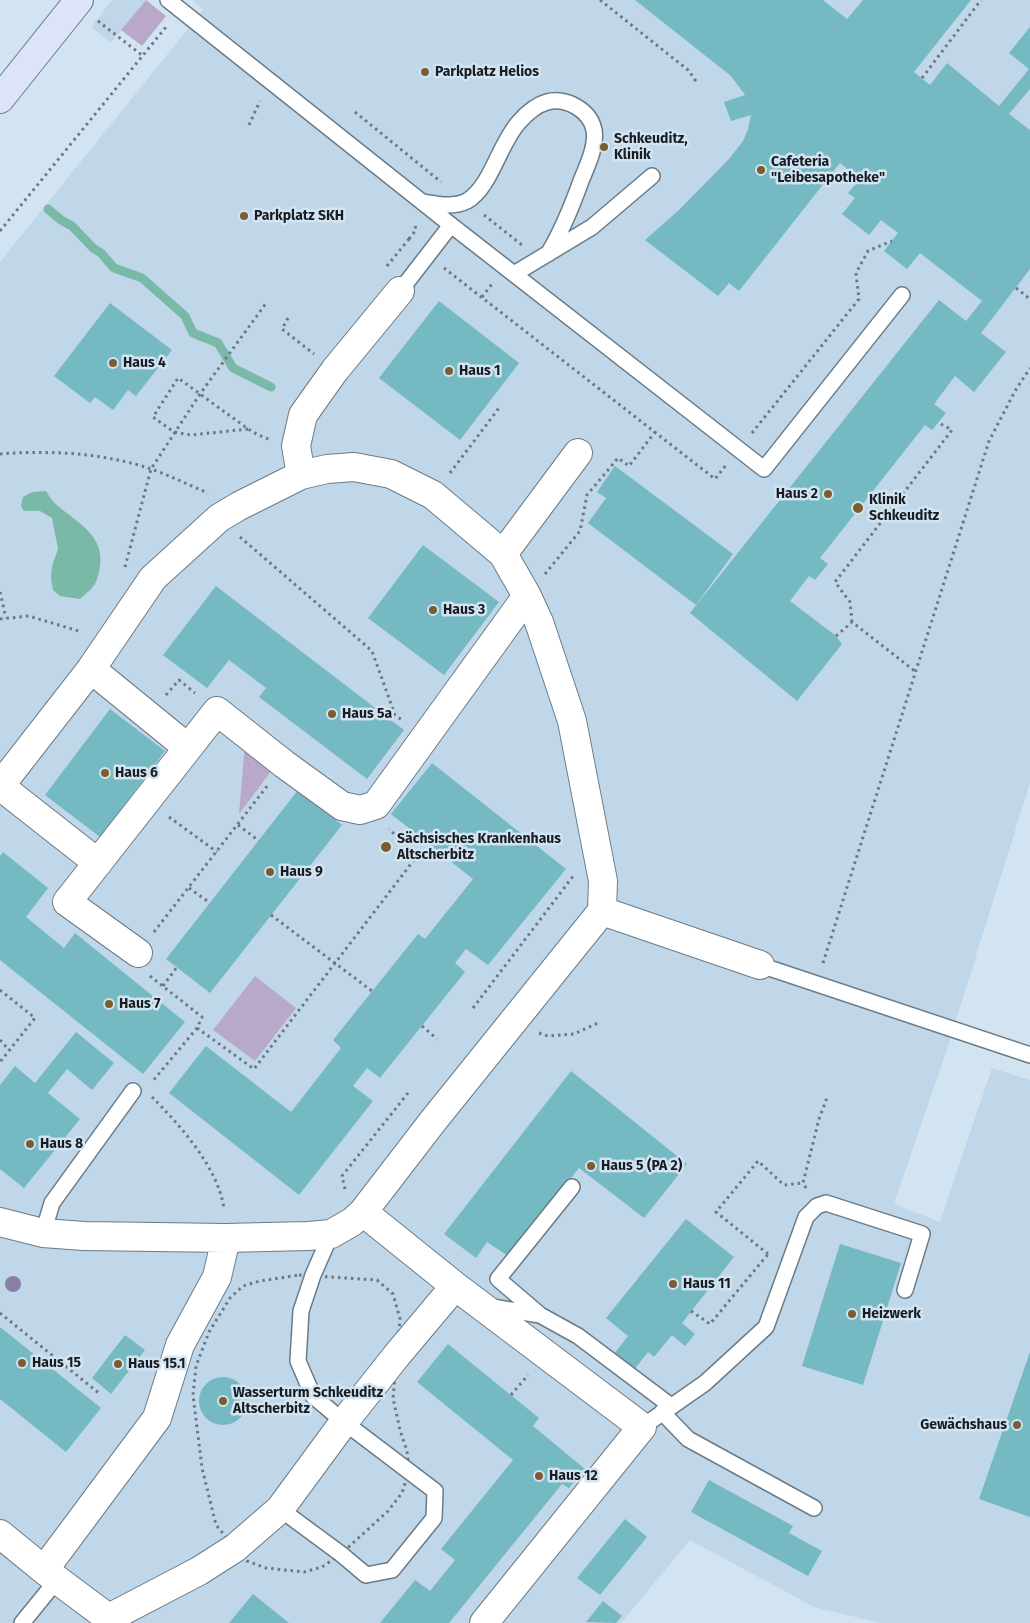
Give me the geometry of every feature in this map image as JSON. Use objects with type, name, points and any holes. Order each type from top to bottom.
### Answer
[{"type":"street","points":[[0,99],[78,2]]},
{"type":"street","points":[[301,475],[296,446],[303,414],[335,370],[400,291]]},
{"type":"street","points":[[503,554],[578,453]]},
{"type":"street","points":[[98,863],[0,786],[91,669],[153,578],[229,512],[301,475],[327,469],[354,467],[391,474],[433,495],[503,554],[527,596],[539,622],[572,721],[603,882],[602,911],[349,1222]]},
{"type":"street","points":[[138,953],[67,902],[217,711],[284,764],[342,806],[360,810],[376,805],[527,596]]},
{"type":"street","points":[[91,669],[188,748]]},
{"type":"street","points":[[602,911],[760,965]]},
{"type":"street","points":[[0,1222],[43,1233],[84,1236],[226,1238],[349,1222],[455,1286],[483,1306],[658,1415],[484,1623]]},
{"type":"street","points":[[51,1575],[157,1418],[180,1345],[217,1277],[226,1238]]},
{"type":"street","points":[[0,1534],[112,1621],[235,1548],[280,1509],[344,1422],[455,1286]]},
{"type":"lane","points":[[168,0],[451,225],[764,469],[902,295]]},
{"type":"lane","points":[[421,201],[447,206],[466,201],[481,187],[489,175],[506,138],[530,111],[547,102],[556,101],[576,106],[585,112],[592,121],[594,143],[582,180],[564,224],[548,254]]},
{"type":"lane","points":[[514,274],[592,227],[652,176]]},
{"type":"lane","points":[[400,291],[451,225]]},
{"type":"lane","points":[[760,965],[1030,1055]]},
{"type":"lane","points":[[43,1233],[52,1203],[139,1091]]},
{"type":"lane","points":[[572,1187],[498,1279],[540,1316],[578,1336],[658,1415],[688,1439],[814,1508]]},
{"type":"lane","points":[[658,1415],[705,1383],[766,1327],[806,1217],[817,1206],[826,1203],[922,1234],[905,1290]]},
{"type":"lane","points":[[280,1509],[366,1575],[392,1570],[434,1518],[435,1491],[313,1396],[298,1362],[301,1311],[313,1275],[349,1222]]},
{"type":"lane","points":[[483,1306],[540,1316]]},
{"type":"lane","points":[[22,1623],[51,1575]]},
{"type":"path","points":[[600,0],[688,70],[698,84]]},
{"type":"path","points":[[922,78],[981,0]]},
{"type":"path","points":[[78,2],[143,56]]},
{"type":"path","points":[[0,231],[169,24]]},
{"type":"path","points":[[249,125],[261,98],[268,103]]},
{"type":"path","points":[[355,112],[524,247]]},
{"type":"path","points":[[409,240],[416,230],[414,222]]},
{"type":"path","points":[[1016,288],[1029,297]]},
{"type":"path","points":[[124,573],[151,469],[200,394],[267,302]]},
{"type":"path","points":[[816,984],[989,441],[1015,390],[1030,368]]},
{"type":"path","points":[[248,429],[191,435],[174,432],[153,416],[178,378],[259,436],[296,446]]},
{"type":"path","points":[[433,495],[499,408]]},
{"type":"path","points":[[916,672],[852,622],[850,602],[835,582],[952,430],[939,423]]},
{"type":"path","points":[[527,596],[580,531],[587,495],[618,458],[629,466],[655,432]]},
{"type":"path","points":[[0,454],[22,452],[94,456],[151,469],[229,512],[372,651],[395,715],[426,735]]},
{"type":"path","points":[[0,592],[6,618]]},
{"type":"path","points":[[0,619],[29,616],[110,641]]},
{"type":"path","points":[[836,636],[852,622]]},
{"type":"path","points":[[149,716],[178,680],[217,711]]},
{"type":"path","points":[[151,1084],[198,1028],[202,1018],[136,964],[138,953],[284,764]]},
{"type":"path","points":[[146,801],[217,852]]},
{"type":"path","points":[[198,1028],[254,1069],[417,856],[382,822],[376,805]]},
{"type":"path","points":[[238,824],[259,841]]},
{"type":"path","points":[[473,1008],[576,872],[599,860]]},
{"type":"path","points":[[189,888],[210,903]]},
{"type":"path","points":[[271,915],[372,991]]},
{"type":"path","points":[[162,986],[177,967]]},
{"type":"path","points":[[0,1062],[34,1018],[1,992]]},
{"type":"path","points":[[514,1021],[531,1032],[548,1036],[574,1034],[600,1022]]},
{"type":"path","points":[[422,1026],[437,1040]]},
{"type":"path","points":[[0,1040],[9,1050]]},
{"type":"path","points":[[139,1091],[173,1118],[209,1167],[222,1196],[226,1238]]},
{"type":"path","points":[[349,1222],[342,1176],[408,1093]]},
{"type":"path","points":[[817,1206],[803,1183],[819,1119],[828,1095]]},
{"type":"path","points":[[768,1254],[716,1212],[758,1161],[784,1184],[803,1183]]},
{"type":"path","points":[[691,1310],[710,1324],[774,1247]]},
{"type":"path","points":[[0,1313],[100,1394]]},
{"type":"shaded area","points":[[112,0],[146,0],[111,43],[91,27]]},
{"type":"shaded area","points":[[146,0],[166,16],[142,46],[121,30]]},
{"type":"shaded area","name":"Sächsisches Krankenhaus Altscherbitz","points":[[192,0],[1030,0],[1030,783],[947,1049],[894,1204],[940,1222],[992,1068],[1030,1080],[1030,1623],[880,1623],[814,1607],[690,1540],[621,1623],[0,1623],[0,262],[203,10]]},
{"type":"shaded area","points":[[46,491],[56,504],[88,531],[98,547],[100,567],[96,582],[80,599],[60,596],[53,590],[51,579],[52,566],[58,549],[52,518],[40,511],[24,511],[21,506],[23,497],[32,492]]},
{"type":"shaded area","points":[[245,744],[275,766],[239,814]]},
{"type":"shaded area","points":[[255,976],[296,1008],[255,1061],[213,1030]]},
{"type":"building","points":[[635,0],[823,0],[847,19],[863,0],[971,0],[914,72],[930,85],[947,63],[999,106],[1029,69],[1009,53],[1030,27],[1030,89],[1009,114],[1030,130],[1030,269],[981,333],[1006,352],[974,392],[955,376],[934,404],[946,413],[932,430],[925,425],[820,558],[828,564],[815,580],[809,576],[790,601],[836,636],[842,644],[797,701],[690,613],[939,300],[966,321],[982,301],[920,253],[907,269],[884,251],[898,233],[881,220],[869,235],[842,214],[855,198],[848,193],[860,179],[840,163],[739,291],[729,283],[718,296],[645,240],[680,209],[729,159],[743,141],[751,115],[731,121],[724,102],[745,95],[731,76]]},
{"type":"building","name":"Haus 1","points":[[439,301],[519,363],[460,440],[379,378]]},
{"type":"building","name":"Haus 4","points":[[110,303],[172,350],[136,396],[128,390],[113,410],[95,397],[90,403],[54,376]]},
{"type":"building","points":[[615,466],[733,554],[696,605],[588,523],[606,498],[597,492]]},
{"type":"building","name":"Haus 3","points":[[423,545],[499,602],[444,675],[368,618]]},
{"type":"building","points":[[216,586],[404,730],[367,779],[259,697],[266,688],[229,660],[207,688],[163,655]]},
{"type":"building","name":"Haus 6","points":[[110,709],[165,751],[100,837],[45,795]]},
{"type":"building","points":[[432,763],[566,869],[488,965],[466,949],[455,963],[465,972],[380,1078],[367,1068],[353,1086],[373,1101],[299,1195],[169,1093],[206,1046],[291,1112],[341,1048],[333,1040],[418,934],[425,939],[473,879],[391,814]]},
{"type":"building","name":"Haus 9","points":[[298,790],[342,825],[210,993],[166,959]]},
{"type":"building","name":"Haus 7","points":[[3,852],[48,888],[26,917],[64,948],[75,933],[185,1022],[143,1074],[0,960],[0,856]]},
{"type":"building","name":"Haus 8","points":[[76,1032],[114,1063],[92,1090],[67,1069],[48,1093],[80,1119],[24,1188],[0,1169],[0,1085],[15,1066],[35,1083]]},
{"type":"building","name":"Haus 5 (PA 2)","points":[[571,1071],[687,1164],[644,1218],[579,1168],[508,1256],[487,1242],[476,1258],[444,1234]]},
{"type":"building","name":"Haus 11","points":[[686,1219],[734,1257],[682,1323],[695,1334],[685,1346],[672,1335],[654,1357],[648,1352],[634,1370],[614,1354],[628,1336],[606,1318]]},
{"type":"building","name":"Heizwerk","points":[[840,1244],[901,1263],[863,1385],[802,1366]]},
{"type":"building","name":"Haus 15","points":[[0,1327],[101,1408],[66,1452],[0,1399]]},
{"type":"building","name":"Haus 15.1","points":[[125,1335],[145,1350],[111,1394],[92,1378]]},
{"type":"building","name":"Haus 12","points":[[448,1344],[539,1418],[533,1426],[585,1469],[569,1488],[562,1484],[449,1623],[380,1623],[415,1580],[430,1591],[455,1560],[441,1549],[513,1460],[417,1382]]},
{"type":"building","name":"Gewächshaus","points":[[1030,1352],[1030,1517],[979,1499]]},
{"type":"building","name":"Wasserturm Schkeuditz Altscherbitz","points":[[223,1377],[232,1379],[240,1384],[245,1392],[247,1401],[245,1410],[240,1418],[232,1423],[223,1425],[214,1423],[206,1418],[201,1410],[199,1401],[201,1392],[206,1384],[214,1379]]},
{"type":"building","points":[[709,1480],[793,1526],[789,1533],[822,1551],[808,1576],[691,1512]]},
{"type":"building","points":[[625,1519],[647,1537],[600,1595],[577,1578]]},
{"type":"building","points":[[253,1594],[289,1623],[229,1623]]},
{"type":"building","points":[[603,1601],[622,1616],[616,1623],[586,1622]]},
{"type":"waterway","points":[[48,209],[72,226],[114,268],[142,278],[185,316],[193,333],[218,343],[233,368],[271,387]]},
{"type":"place","name":"Parkplatz Helios","points":[[425,72]]},
{"type":"place","name":"Schkeuditz, Klinik","points":[[604,147]]},
{"type":"place","name":"Cafeteria \"Leibesapotheke\"","points":[[761,170]]},
{"type":"place","name":"Parkplatz SKH","points":[[244,216]]},
{"type":"place","name":"Haus 4","points":[[113,363]]},
{"type":"place","name":"Haus 1","points":[[449,371]]},
{"type":"place","name":"Haus 2","points":[[828,494]]},
{"type":"place","name":"Klinik Schkeuditz","points":[[858,508]]},
{"type":"place","name":"Haus 3","points":[[433,610]]},
{"type":"place","name":"Haus 5a","points":[[332,714]]},
{"type":"place","name":"Haus 6","points":[[105,773]]},
{"type":"place","name":"Sächsisches Krankenhaus Altscherbitz","points":[[386,847]]},
{"type":"place","name":"Haus 9","points":[[270,872]]},
{"type":"place","name":"Haus 7","points":[[109,1004]]},
{"type":"place","name":"Haus 8","points":[[30,1144]]},
{"type":"place","name":"Haus 5 (PA 2)","points":[[591,1166]]},
{"type":"place","name":"Haus 11","points":[[673,1284]]},
{"type":"place","name":"Heizwerk","points":[[852,1314]]},
{"type":"place","name":"Haus 15","points":[[22,1363]]},
{"type":"place","name":"Haus 15.1","points":[[118,1364]]},
{"type":"place","name":"Wasserturm Schkeuditz Altscherbitz","points":[[223,1401]]},
{"type":"place","name":"Gewächshaus","points":[[1017,1425]]},
{"type":"place","name":"Haus 12","points":[[539,1476]]}]
